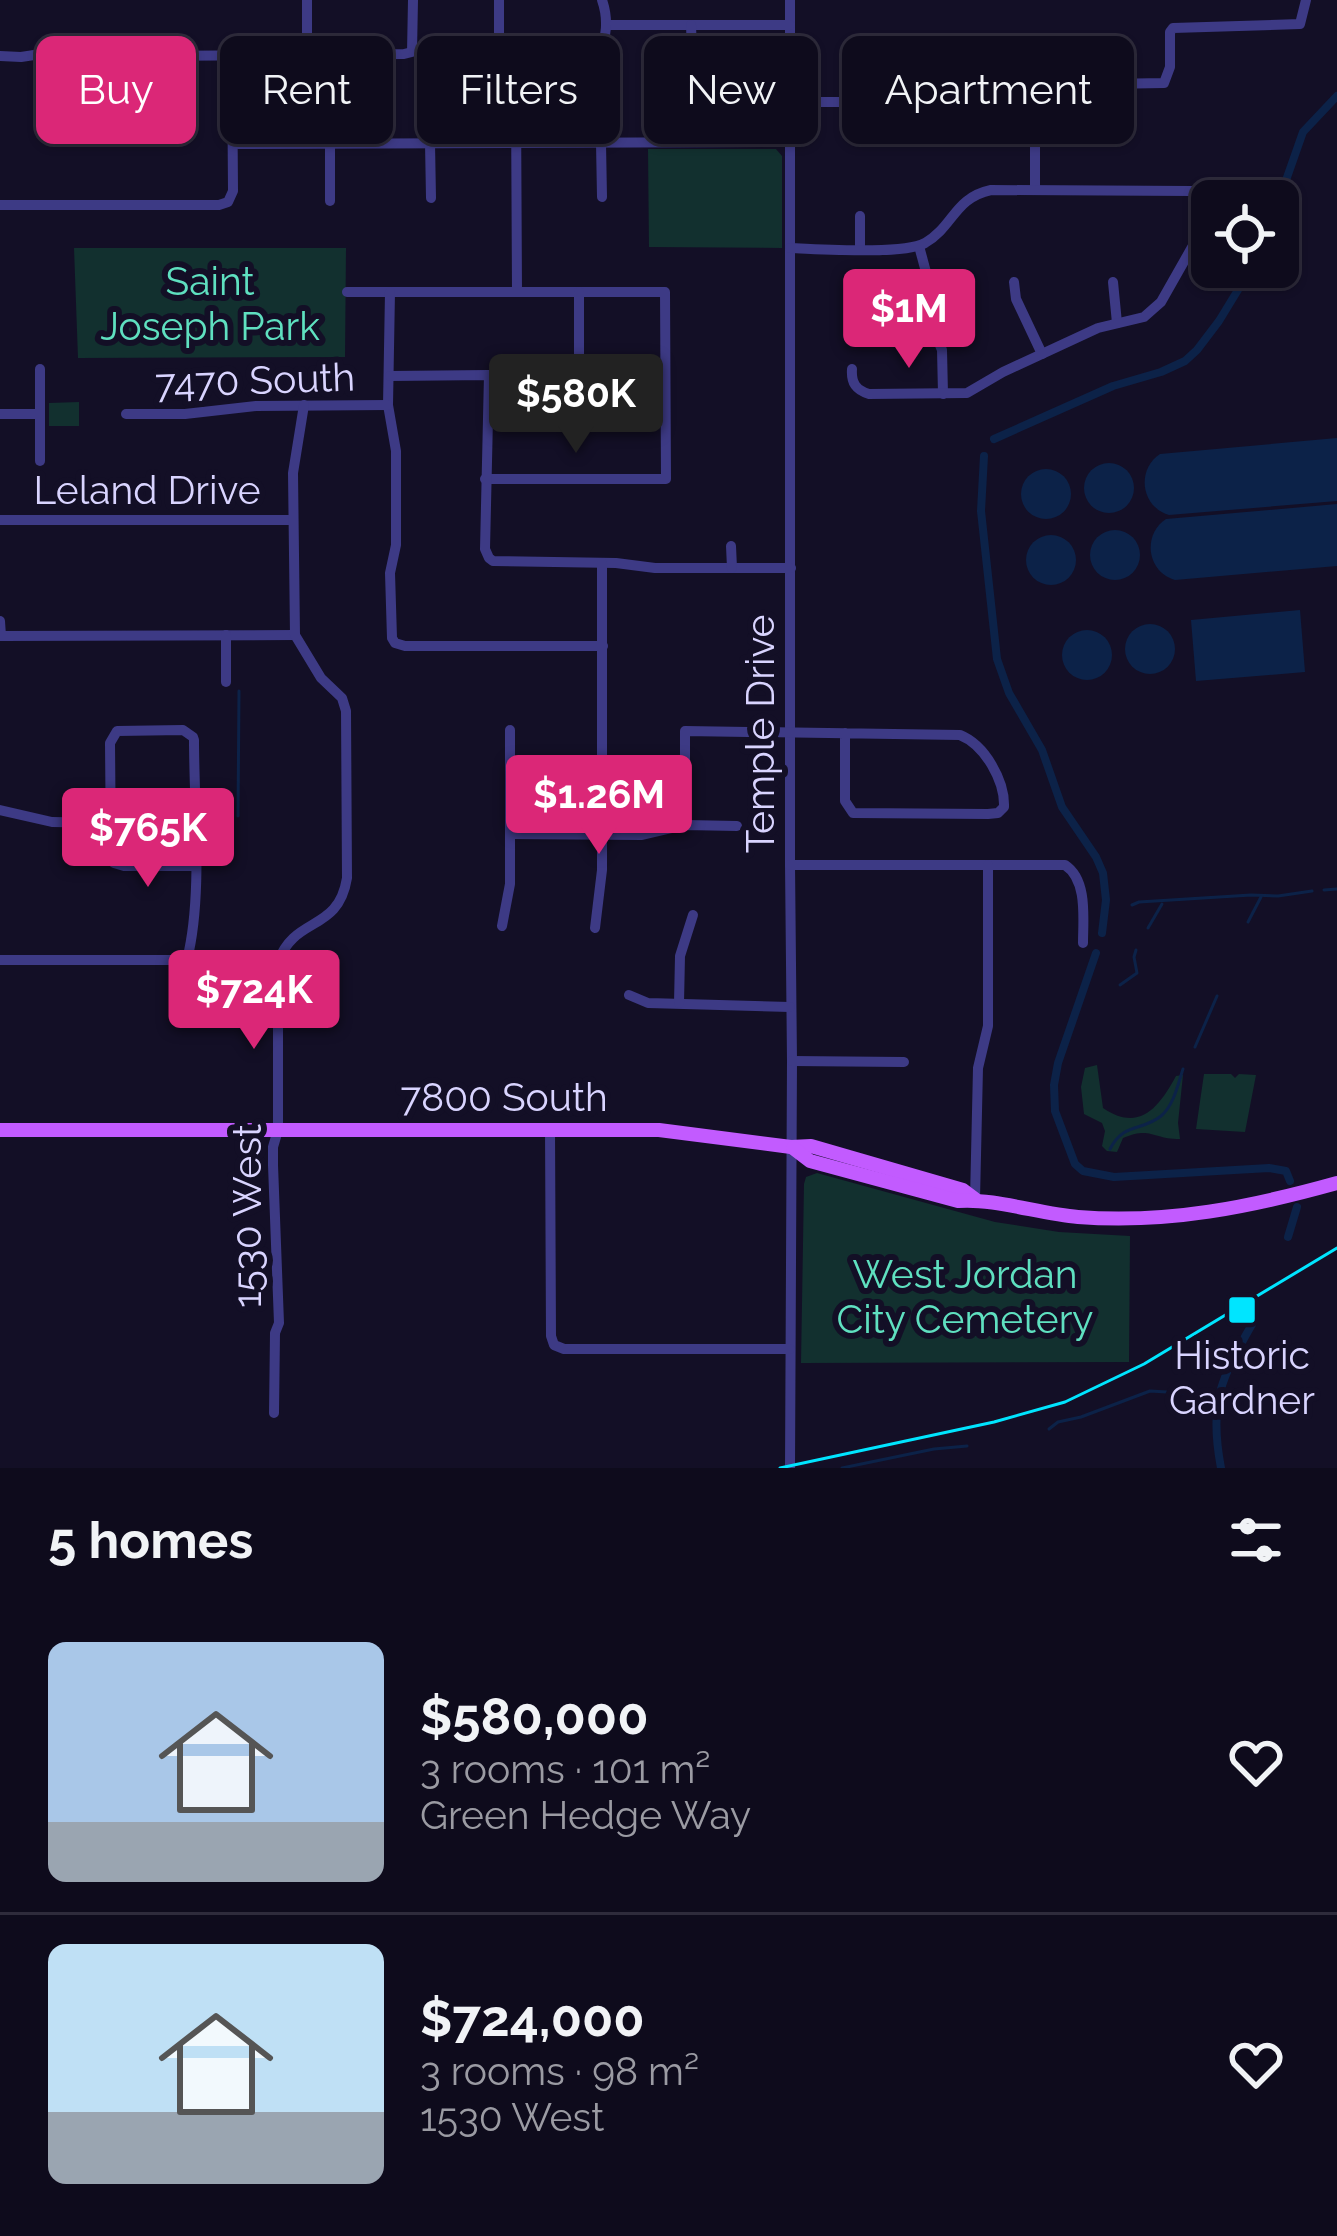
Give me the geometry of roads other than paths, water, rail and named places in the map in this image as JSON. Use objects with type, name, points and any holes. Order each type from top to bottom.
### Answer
[{"type":"main road","name":"7800 South","points":[[0,1130],[688,1132],[791,1147],[810,1160],[958,1201],[976,1199],[1059,1215],[1139,1219],[1233,1210],[1337,1183]]},
{"type":"street","points":[[307,0],[307,36]]},
{"type":"street","points":[[393,55],[412,52],[413,0]]},
{"type":"street","points":[[499,0],[499,36]]},
{"type":"street","points":[[603,0],[604,36]]},
{"type":"street","name":"Temple Drive","points":[[790,0],[790,36]]},
{"type":"street","points":[[1134,84],[1164,83],[1173,28],[1300,24],[1306,0]]},
{"type":"street","points":[[606,25],[790,25]]},
{"type":"street","points":[[691,25],[691,36]]},
{"type":"street","points":[[0,56],[36,55]]},
{"type":"street","points":[[0,205],[219,205],[228,202],[233,191],[233,144]]},
{"type":"street","points":[[330,144],[330,201]]},
{"type":"street","points":[[430,144],[430,198]]},
{"type":"street","points":[[516,144],[517,292]]},
{"type":"street","points":[[602,144],[602,197]]},
{"type":"street","name":"Temple Drive","points":[[790,144],[790,1468]]},
{"type":"street","points":[[1036,144],[1036,190]]},
{"type":"street","points":[[790,248],[919,246],[960,205],[991,190],[1191,191]]},
{"type":"street","points":[[860,216],[860,248]]},
{"type":"street","points":[[852,369],[854,386],[869,394],[976,390],[1003,372],[1098,328],[1136,320],[1156,308],[1191,245]]},
{"type":"street","points":[[919,246],[926,272],[924,307],[942,350],[943,394]]},
{"type":"street","points":[[1014,282],[1016,299],[1042,354]]},
{"type":"street","points":[[1113,282],[1117,323]]},
{"type":"street","points":[[347,292],[665,292],[666,479],[485,479]]},
{"type":"street","points":[[390,292],[388,405],[396,451],[396,545],[390,573],[395,643],[602,646]]},
{"type":"street","points":[[579,292],[579,396]]},
{"type":"street","points":[[40,369],[40,460]]},
{"type":"street","points":[[390,376],[489,375],[485,550],[499,563],[791,568]]},
{"type":"street","name":"7470 South","points":[[125,414],[185,414],[242,406],[388,405]]},
{"type":"street","points":[[0,621],[1,636],[295,635],[294,458],[304,406]]},
{"type":"street","points":[[0,414],[40,414]]},
{"type":"street","name":"Leland Drive","points":[[0,520],[293,520]]},
{"type":"street","points":[[731,546],[732,568]]},
{"type":"street","points":[[595,928],[601,892],[602,563]]},
{"type":"street","points":[[226,635],[226,682]]},
{"type":"street","name":"1530 West","points":[[274,1413],[274,1334],[280,1291],[273,1218],[278,962],[290,938],[338,907],[347,878],[344,703],[321,678],[295,635]]},
{"type":"street","points":[[0,960],[187,960],[194,921],[195,866],[194,740],[183,730],[113,734],[114,863],[195,866]]},
{"type":"street","points":[[502,926],[510,884],[509,730]]},
{"type":"street","points":[[685,826],[685,730],[956,734],[970,739],[983,752],[1004,797],[1002,810],[988,814],[853,813],[844,800],[845,733]]},
{"type":"street","points":[[0,809],[52,822],[111,823]]},
{"type":"street","points":[[509,834],[642,835],[685,826],[736,826]]},
{"type":"street","points":[[790,865],[1061,864],[1076,874],[1083,904],[1083,943]]},
{"type":"street","points":[[976,1199],[978,1068],[988,1026],[988,865]]},
{"type":"street","points":[[680,1003],[680,956],[693,915]]},
{"type":"street","points":[[629,995],[648,1003],[790,1007]]},
{"type":"street","points":[[792,1061],[904,1062]]},
{"type":"street","points":[[550,1129],[550,1336],[554,1345],[564,1349],[790,1349]]},
{"type":"water","points":[[1337,438],[1337,501],[1169,515],[1152,504],[1145,487],[1147,469],[1160,454]]},
{"type":"water","points":[[1099,464],[1119,464],[1133,478],[1133,498],[1119,512],[1099,512],[1085,498],[1085,478]]},
{"type":"water","points":[[1036,470],[1056,470],[1070,484],[1070,504],[1056,518],[1036,518],[1022,504],[1022,484]]},
{"type":"water","points":[[1337,504],[1337,566],[1175,580],[1158,569],[1151,552],[1153,534],[1166,519]]},
{"type":"water","points":[[1105,531],[1125,531],[1139,545],[1139,565],[1125,579],[1105,579],[1091,565],[1091,545]]},
{"type":"water","points":[[1041,536],[1061,536],[1075,550],[1075,570],[1061,584],[1041,584],[1027,570],[1027,550]]},
{"type":"water","points":[[1300,610],[1305,672],[1196,681],[1191,620]]},
{"type":"water","points":[[1140,625],[1160,625],[1174,639],[1174,659],[1160,673],[1140,673],[1126,659],[1126,639]]},
{"type":"water","points":[[1077,631],[1097,631],[1111,645],[1111,665],[1097,679],[1077,679],[1063,665],[1063,645]]},
{"type":"waterway","points":[[1286,180],[1303,132],[1337,96]]},
{"type":"waterway","points":[[994,439],[1113,386],[1185,361],[1239,288]]},
{"type":"waterway","points":[[984,456],[981,511],[997,659],[1009,693],[1042,750],[1062,807],[1103,873],[1102,933]]},
{"type":"waterway","points":[[238,816],[239,691]]},
{"type":"waterway","points":[[1324,890],[1337,889]]},
{"type":"waterway","points":[[1132,905],[1312,891]]},
{"type":"waterway","points":[[1248,922],[1261,897]]},
{"type":"waterway","points":[[1148,928],[1162,904]]},
{"type":"waterway","points":[[1120,985],[1137,973],[1136,950]]},
{"type":"waterway","points":[[1096,953],[1054,1085],[1055,1111],[1075,1164],[1083,1171],[1114,1177],[1269,1168],[1286,1171],[1290,1181]]},
{"type":"waterway","points":[[1195,1047],[1217,996]]},
{"type":"waterway","points":[[1110,1149],[1121,1135],[1165,1111],[1183,1069]]},
{"type":"waterway","points":[[1288,1237],[1297,1207]]},
{"type":"waterway","points":[[1221,1468],[1217,1406],[1234,1357],[1255,1319]]},
{"type":"waterway","points":[[1049,1429],[1150,1391],[1218,1395]]},
{"type":"waterway","points":[[842,1468],[967,1446]]},
{"type":"tram line","points":[[780,1468],[1065,1402],[1144,1364],[1337,1248]]},
{"type":"place","name":"Historic Gardner","points":[[1242,1310]]},
{"type":"park label","name":"Saint Joseph Park","points":[[210,304]]},
{"type":"park label","name":"West Jordan City Cemetery","points":[[965,1296]]}]
